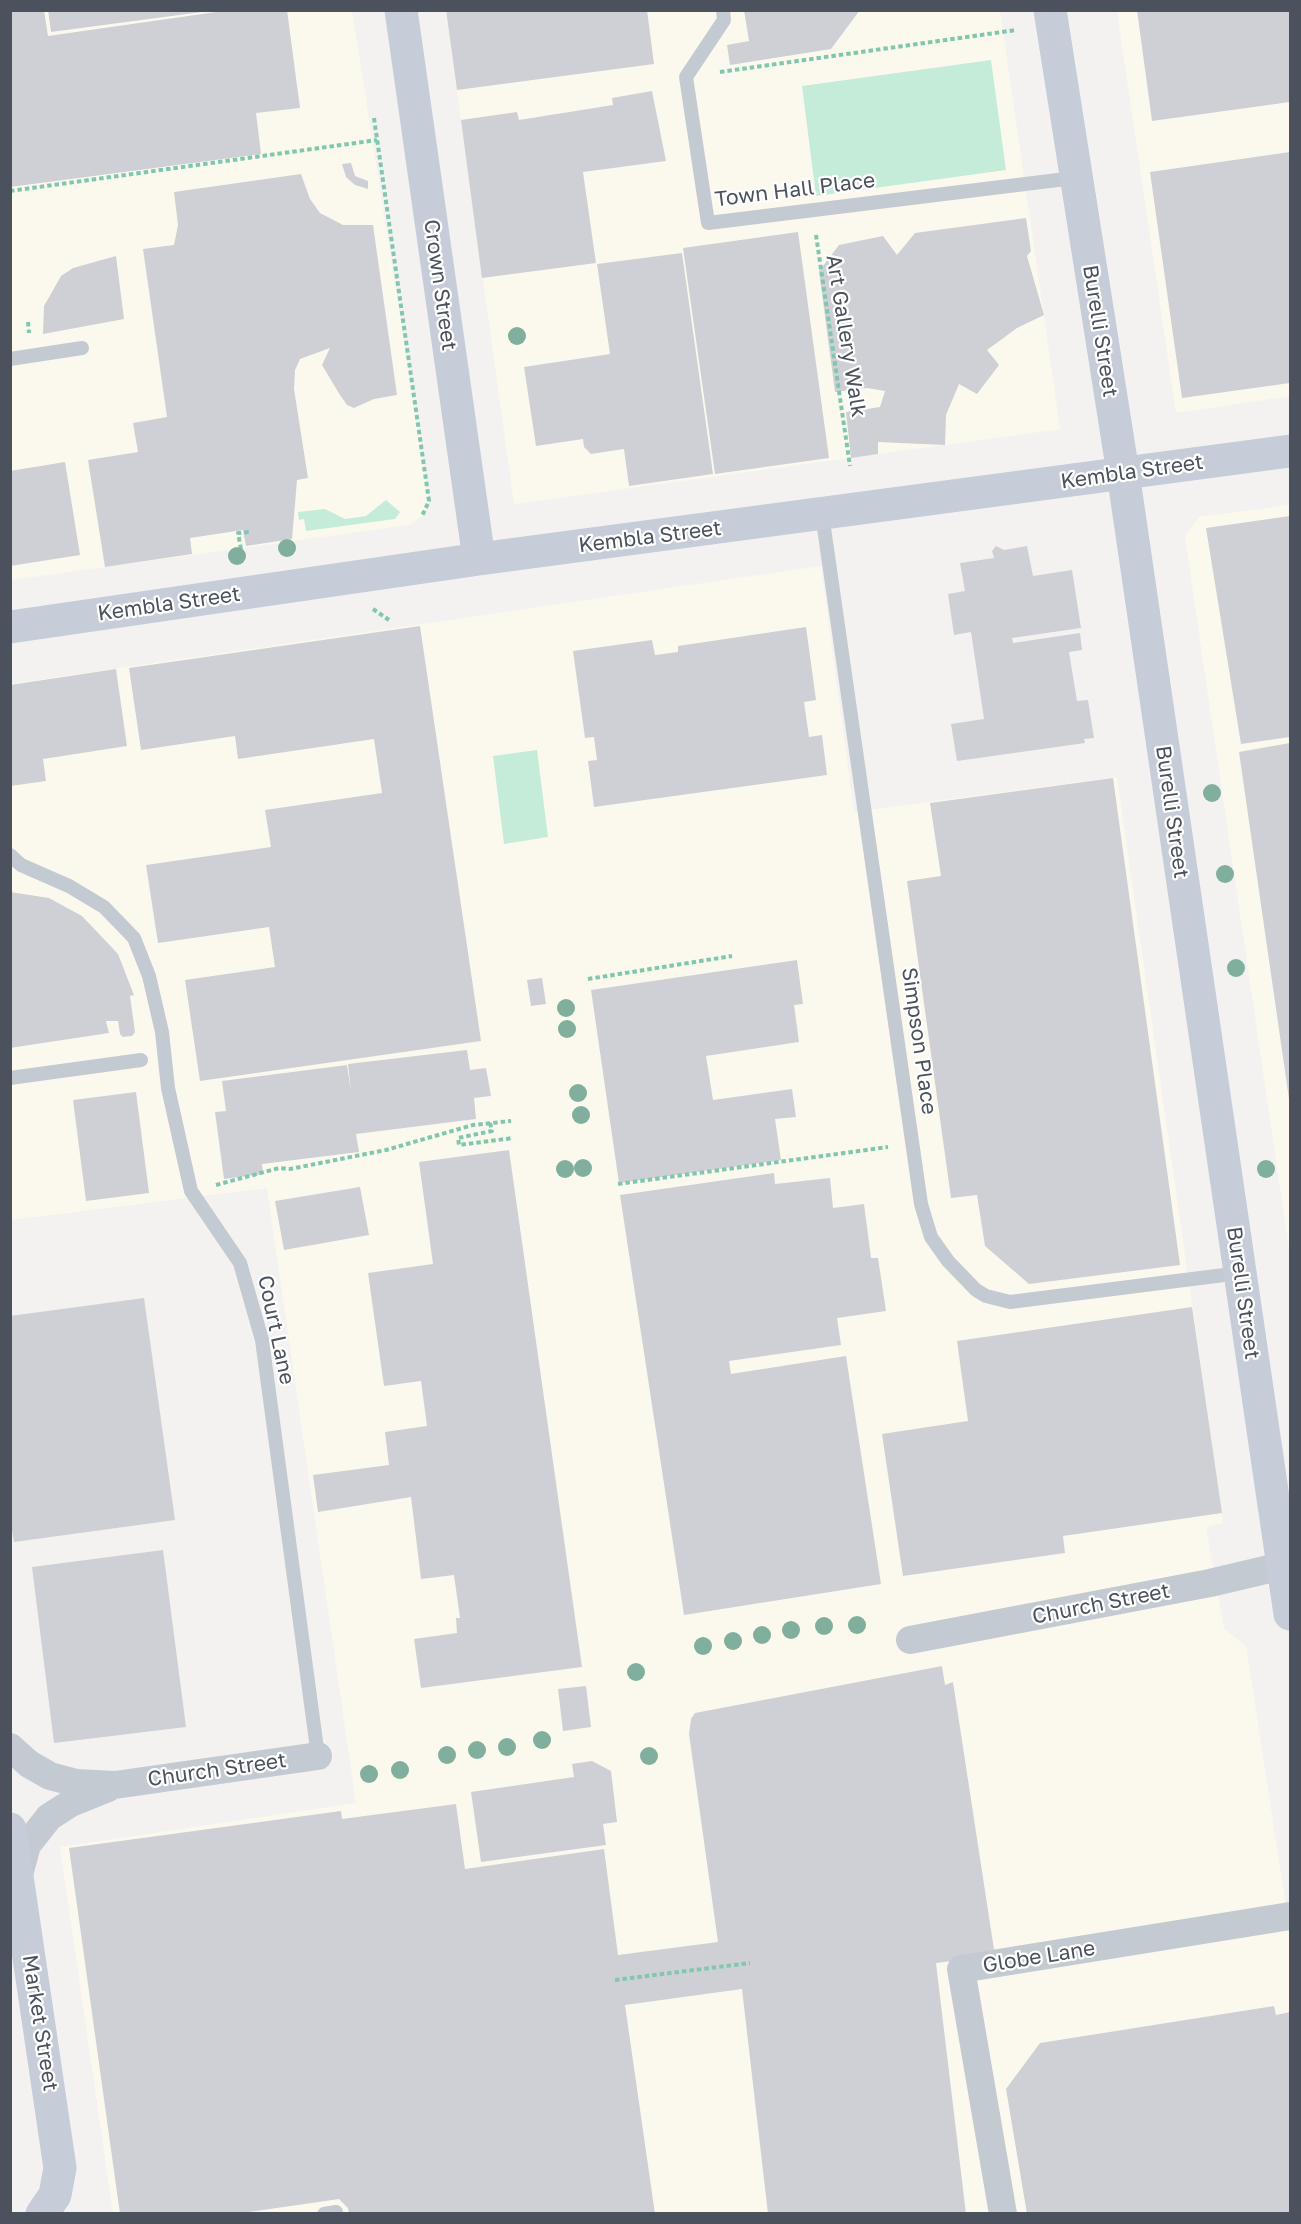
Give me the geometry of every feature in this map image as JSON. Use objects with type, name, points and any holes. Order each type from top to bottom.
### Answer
[{"type":"main road","name":"Crown Street","points":[[401,10],[479,559]]},
{"type":"main road","name":"Burelli Street","points":[[1050,10],[1074,178],[1123,473],[1240,1273],[1286,1565],[1290,1614]]},
{"type":"main road","name":"Kembla Street","points":[[10,627],[479,559],[1290,451]]},
{"type":"main road","name":"Market Street","points":[[10,1828],[60,2168],[56,2195],[42,2214]]},
{"type":"street","name":"Church Street","points":[[910,1640],[1210,1583],[1286,1565]]},
{"type":"street","name":"Church Street","points":[[10,1747],[29,1764],[50,1776],[76,1782],[115,1785],[318,1756]]},
{"type":"street","name":"Church Street","points":[[18,1878],[27,1845],[49,1817],[71,1803],[115,1785]]},
{"type":"street","name":"Globe Lane","points":[[1003,2214],[962,1969],[1290,1916]]},
{"type":"lane","points":[[686,77],[724,20],[723,10]]},
{"type":"lane","name":"Town Hall Place","points":[[686,77],[708,223],[1074,178]]},
{"type":"lane","points":[[10,359],[82,348]]},
{"type":"lane","name":"Simpson Place","points":[[822,514],[921,1204],[932,1237],[948,1261],[976,1290],[986,1296],[1010,1302],[1240,1273]]},
{"type":"lane","name":"Court Lane","points":[[10,855],[21,865],[69,886],[104,907],[134,938],[149,976],[162,1032],[168,1088],[191,1191],[240,1263],[262,1341],[318,1756]]},
{"type":"lane","points":[[10,1078],[141,1060]]},
{"type":"path","points":[[686,77],[1016,30]]},
{"type":"path","points":[[374,118],[429,501],[422,516]]},
{"type":"path","points":[[10,191],[377,140]]},
{"type":"path","name":"Art Gallery Walk","points":[[812,210],[850,466]]},
{"type":"path","points":[[241,549],[238,533],[250,532]]},
{"type":"path","points":[[588,979],[732,957]]},
{"type":"path","points":[[191,1191],[279,1168],[290,1169],[386,1150],[473,1125],[511,1121]]},
{"type":"path","points":[[490,1123],[492,1131],[458,1138],[459,1145],[513,1138]]},
{"type":"path","points":[[618,1185],[890,1147]]},
{"type":"path","points":[[615,1980],[750,1963]]},
{"type":"shaded area","points":[[10,11],[352,11],[429,501],[422,516],[409,525],[11,580]]},
{"type":"shaded area","points":[[446,11],[1000,11],[1060,429],[514,504]]},
{"type":"shaded area","points":[[1117,11],[1290,11],[1290,396],[1176,413]]},
{"type":"shaded area","points":[[1290,505],[1290,1256],[1185,537],[1199,517]]},
{"type":"shaded area","points":[[821,566],[854,812],[1117,777],[1223,1523],[1206,1527],[1224,1629],[1246,1646],[1290,1933],[1290,2213],[113,2213],[60,1847],[356,1803],[267,1188],[11,1220],[10,684]]},
{"type":"green space","points":[[991,60],[1006,170],[816,196],[802,86]]},
{"type":"green space","points":[[386,500],[400,512],[395,519],[306,531],[304,519],[299,520],[298,512],[325,509],[345,519],[366,516]]},
{"type":"green space","points":[[537,750],[548,837],[504,844],[493,756]]},
{"type":"building","points":[[10,10],[44,10],[48,36],[230,10],[287,10],[300,108],[256,113],[261,154],[10,187]]},
{"type":"building","points":[[48,10],[202,10],[202,12],[51,32]]},
{"type":"building","points":[[446,10],[647,10],[654,64],[457,90]]},
{"type":"building","points":[[744,10],[860,10],[831,49],[730,65],[727,45],[749,41]]},
{"type":"building","points":[[1137,10],[1290,10],[1290,102],[1152,121]]},
{"type":"building","points":[[652,91],[666,161],[583,172],[596,263],[482,278],[461,120],[517,112],[519,120],[613,105],[612,98]]},
{"type":"building","points":[[1290,152],[1290,383],[1182,398],[1150,172]]},
{"type":"building","points":[[351,163],[355,176],[368,181],[368,189],[355,185],[346,177],[342,164]]},
{"type":"building","points":[[301,174],[310,199],[320,213],[343,225],[373,225],[397,395],[374,399],[354,408],[347,405],[322,365],[330,348],[300,359],[295,370],[294,389],[308,478],[297,480],[292,539],[246,546],[243,530],[190,538],[192,554],[105,567],[88,460],[138,452],[133,423],[167,417],[143,249],[174,245],[178,225],[174,192]]},
{"type":"building","points":[[1026,218],[1031,251],[1027,256],[1044,315],[1017,328],[987,350],[999,365],[977,394],[959,384],[946,415],[945,445],[878,442],[878,454],[851,458],[846,412],[880,407],[885,391],[867,388],[835,392],[819,271],[839,245],[883,236],[897,255],[915,233]]},
{"type":"building","points":[[798,232],[829,458],[715,474],[683,248]]},
{"type":"building","points":[[682,253],[713,474],[629,486],[624,449],[591,454],[584,447],[583,439],[536,446],[524,367],[610,354],[597,264]]},
{"type":"building","points":[[116,256],[124,319],[43,334],[44,306],[61,276],[73,268]]},
{"type":"building","points":[[65,462],[80,555],[10,566],[10,471]]},
{"type":"building","points":[[1290,516],[1290,737],[1241,744],[1206,528]]},
{"type":"building","points":[[996,546],[1004,550],[1027,546],[1033,576],[1072,570],[1081,628],[1012,638],[1013,643],[1080,633],[1082,650],[1069,652],[1077,701],[1088,700],[1094,738],[1084,739],[1085,743],[957,761],[951,724],[984,719],[971,632],[954,635],[948,594],[965,591],[960,563],[994,558],[992,551]]},
{"type":"building","points":[[420,626],[481,1041],[200,1081],[185,980],[275,967],[269,927],[158,943],[146,865],[271,847],[265,810],[382,793],[374,739],[238,759],[235,736],[141,750],[129,668]]},
{"type":"building","points":[[806,627],[816,700],[804,702],[809,737],[822,735],[827,775],[594,807],[588,761],[597,760],[594,737],[585,738],[573,651],[652,640],[655,655],[678,652],[678,646]]},
{"type":"building","points":[[116,669],[127,746],[43,759],[46,781],[10,786],[10,685]]},
{"type":"building","points":[[1290,743],[1290,1099],[1289,1099],[1239,752]]},
{"type":"building","points":[[1113,778],[1180,1265],[1029,1284],[985,1246],[977,1195],[951,1198],[907,881],[941,876],[930,803]]},
{"type":"building","points":[[10,892],[49,898],[82,916],[118,954],[134,995],[130,996],[135,1032],[132,1036],[123,1037],[120,1034],[118,1021],[106,1021],[109,1033],[10,1048]]},
{"type":"building","points":[[797,960],[803,1004],[794,1005],[799,1042],[706,1056],[713,1100],[792,1089],[796,1117],[775,1119],[781,1160],[619,1183],[591,990]]},
{"type":"building","points":[[542,978],[546,1004],[531,1006],[527,980]]},
{"type":"building","points":[[467,1050],[470,1070],[486,1068],[491,1096],[474,1098],[476,1119],[356,1134],[359,1152],[262,1164],[263,1174],[224,1179],[215,1112],[226,1111],[222,1081],[347,1065],[351,1092],[348,1064]]},
{"type":"building","points":[[136,1092],[149,1193],[86,1201],[73,1100]]},
{"type":"building","points":[[509,1150],[582,1667],[421,1688],[414,1639],[457,1633],[456,1618],[460,1618],[454,1575],[421,1579],[411,1497],[318,1512],[313,1475],[389,1465],[385,1432],[427,1426],[421,1381],[384,1386],[368,1273],[433,1264],[419,1162]]},
{"type":"building","points":[[774,1173],[775,1184],[830,1178],[833,1208],[864,1204],[871,1258],[878,1258],[886,1311],[837,1318],[841,1345],[729,1361],[731,1374],[846,1356],[881,1584],[684,1615],[620,1195]]},
{"type":"building","points":[[360,1187],[369,1235],[284,1250],[275,1201]]},
{"type":"building","points":[[144,1298],[175,1520],[14,1542],[10,1519],[10,1316]]},
{"type":"building","points":[[1192,1307],[1222,1513],[1063,1536],[1065,1553],[903,1576],[882,1434],[968,1421],[957,1341]]},
{"type":"building","points":[[163,1550],[186,1727],[54,1743],[32,1567]]},
{"type":"building","points":[[942,1666],[945,1685],[953,1682],[995,1956],[936,1963],[966,2214],[768,2214],[742,1989],[625,2005],[655,2214],[349,2214],[348,2208],[339,2199],[235,2214],[120,2214],[69,1848],[341,1811],[342,1819],[456,1804],[465,1869],[604,1849],[618,1955],[718,1942],[689,1734],[691,1719],[695,1713]]},
{"type":"building","points":[[586,1686],[591,1727],[563,1731],[558,1689]]},
{"type":"building","points":[[592,1761],[611,1771],[617,1822],[603,1824],[606,1845],[481,1862],[471,1792],[574,1777],[572,1764]]},
{"type":"building","points":[[1274,2006],[1276,2015],[1290,2012],[1290,2214],[1027,2214],[1006,2089],[1040,2043]]}]
